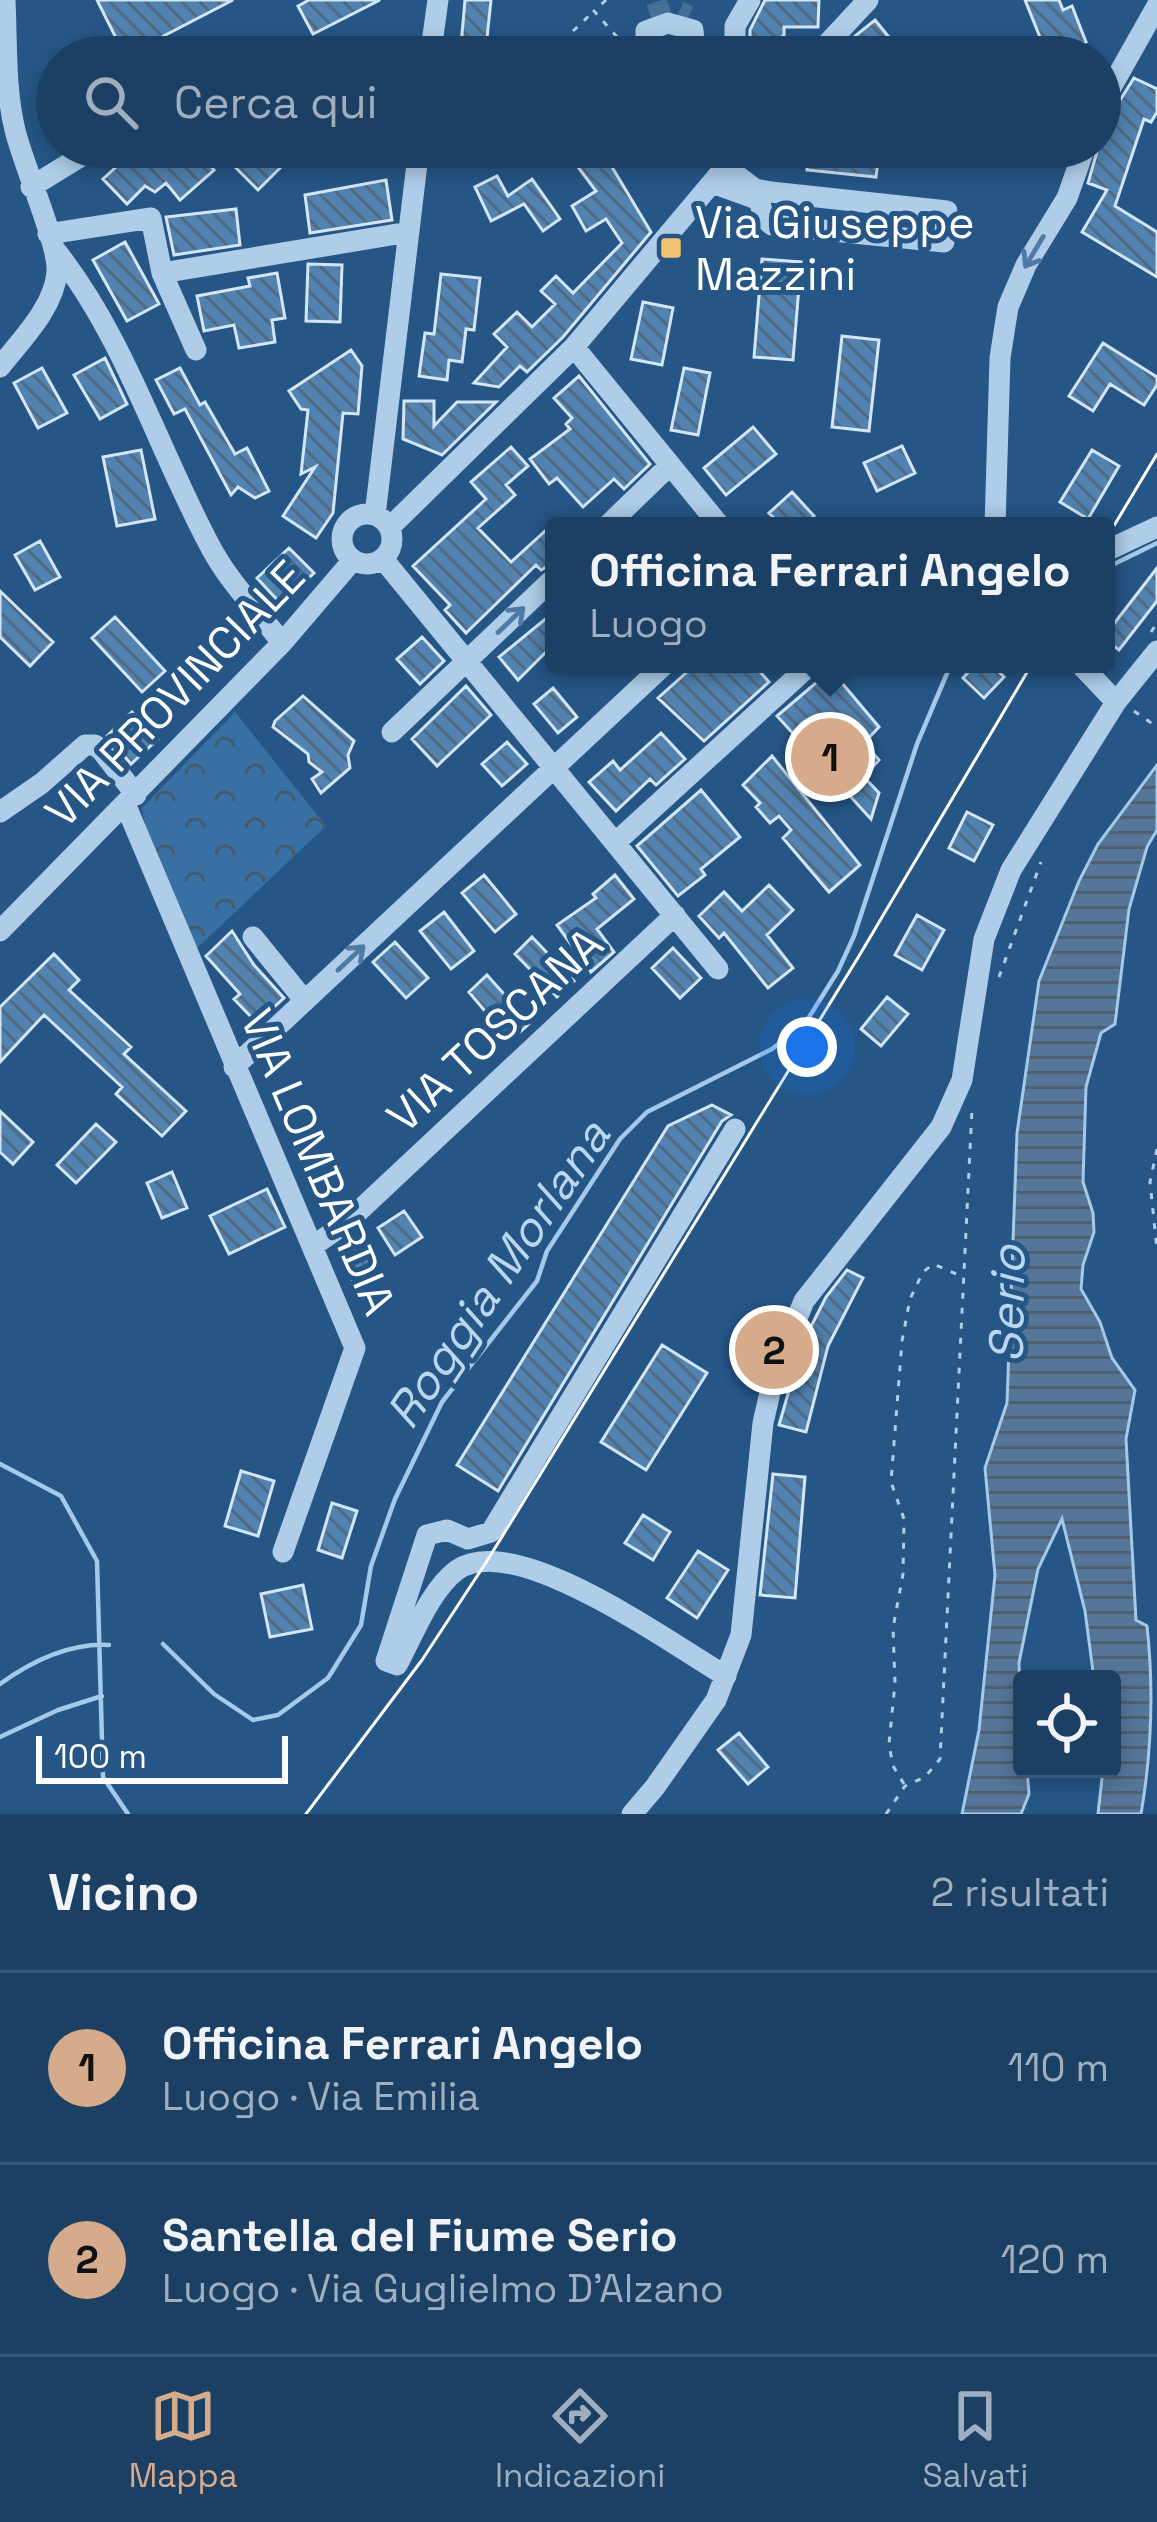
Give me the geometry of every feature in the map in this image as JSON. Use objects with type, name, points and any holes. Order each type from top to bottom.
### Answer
[{"type":"street","points":[[433,36],[438,0]]},
{"type":"street","points":[[735,36],[735,26],[750,0]]},
{"type":"street","points":[[835,36],[868,0]]},
{"type":"street","points":[[7,4],[13,124],[52,242],[95,311],[151,418],[212,550],[282,643]]},
{"type":"street","points":[[1121,70],[1157,6]]},
{"type":"street","points":[[647,36],[648,23],[691,23],[693,36]]},
{"type":"street","points":[[31,187],[62,168]]},
{"type":"street","points":[[417,168],[382,521],[392,544],[383,559],[367,564],[353,560],[343,546],[351,518],[382,521],[574,347],[725,168]]},
{"type":"street","points":[[995,517],[1000,358],[1009,307],[1026,265],[1067,198],[1078,168]]},
{"type":"street","points":[[719,175],[767,199],[947,212],[944,242],[772,225],[764,218],[767,199]]},
{"type":"street","points":[[52,242],[151,218],[162,273],[196,350]]},
{"type":"street","points":[[162,273],[409,232]]},
{"type":"street","points":[[0,367],[40,314],[54,284],[52,242]]},
{"type":"street","points":[[54,284],[67,287],[95,311]]},
{"type":"street","points":[[574,347],[713,517]]},
{"type":"street","points":[[616,517],[670,465]]},
{"type":"street","points":[[1115,547],[1157,527]]},
{"type":"street","points":[[383,559],[718,969]]},
{"type":"street","name":"VIA PROVINCIALE","points":[[0,931],[282,643],[353,560]]},
{"type":"street","points":[[392,731],[545,587]]},
{"type":"street","points":[[632,1814],[716,1700],[740,1635],[763,1423],[775,1375],[804,1301],[941,1127],[962,1080],[984,939],[1011,870],[1157,650]]},
{"type":"street","points":[[235,1067],[655,673]]},
{"type":"street","points":[[615,842],[801,673]]},
{"type":"street","points":[[1089,673],[1122,705]]},
{"type":"street","name":"VIA LOMBARDIA","points":[[0,812],[85,745],[102,751],[131,800],[235,1067],[355,1348],[283,1552]]},
{"type":"street","name":"VIA TOSCANA","points":[[313,1246],[346,1223],[675,916]]},
{"type":"street","points":[[253,937],[305,1001]]},
{"type":"street","points":[[726,1676],[550,1573],[522,1565],[472,1561],[445,1580],[397,1665],[386,1660],[427,1535],[447,1530],[468,1539],[490,1532],[735,1129]]},
{"type":"path","points":[[573,31],[606,0]]},
{"type":"path","points":[[594,11],[616,36]]},
{"type":"path","points":[[1122,705],[1157,727]]},
{"type":"path","points":[[996,987],[1044,854]]},
{"type":"path","points":[[886,1814],[905,1786],[925,1777],[940,1759],[974,1098]]},
{"type":"path","points":[[1157,1149],[1150,1182],[1157,1250]]},
{"type":"path","points":[[905,1786],[893,1766],[889,1744],[895,1683],[893,1628],[903,1574],[904,1520],[892,1482],[902,1341],[910,1299],[923,1272],[933,1264],[963,1277]]},
{"type":"green space","points":[[235,712],[326,826],[194,951],[145,827],[142,808]]},
{"type":"shaded area","points":[[1157,765],[1157,830],[1147,847],[1129,909],[1115,1024],[1101,1033],[1086,1087],[1083,1182],[1094,1232],[1081,1289],[1100,1322],[1112,1358],[1135,1390],[1126,1439],[1136,1620],[1147,1626],[1151,1697],[1141,1814],[1098,1814],[1102,1778],[1121,1778],[1121,1670],[1093,1670],[1085,1611],[1062,1519],[1038,1569],[1019,1670],[1013,1670],[1013,1778],[1028,1778],[1029,1794],[1021,1814],[962,1814],[979,1730],[995,1575],[985,1468],[1007,1403],[1017,1133],[1039,981],[1098,844]]},
{"type":"building","points":[[97,0],[233,0],[164,36],[115,36]]},
{"type":"building","points":[[309,0],[380,0],[313,34],[298,6]]},
{"type":"building","points":[[465,0],[491,0],[487,36],[462,36]]},
{"type":"building","points":[[765,0],[819,0],[818,27],[784,27],[783,36],[750,36]]},
{"type":"building","points":[[1025,0],[1059,0],[1063,10],[1072,6],[1084,36],[1040,36]]},
{"type":"building","points":[[875,20],[888,36],[855,36]]},
{"type":"building","points":[[1134,78],[1157,89],[1157,112],[1151,122],[1144,119],[1115,206],[1157,232],[1157,277],[1082,232],[1107,190],[1088,183],[1092,168],[1121,168],[1121,99]]},
{"type":"building","points":[[115,168],[214,170],[180,200],[166,183],[155,192],[145,186],[127,204],[103,179]]},
{"type":"building","points":[[236,168],[280,168],[258,190]]},
{"type":"building","points":[[579,168],[613,168],[651,232],[563,337],[527,372],[520,366],[499,387],[474,383],[507,347],[494,334],[517,312],[532,327],[555,304],[541,291],[556,276],[573,293],[622,243],[606,219],[586,231],[572,206],[596,191]]},
{"type":"building","points":[[807,168],[877,168],[876,177]]},
{"type":"building","points":[[497,176],[508,196],[532,179],[560,219],[543,231],[524,204],[491,221],[475,187]]},
{"type":"building","points":[[386,180],[392,220],[310,233],[305,195]]},
{"type":"building","points":[[236,209],[240,245],[174,255],[166,217]]},
{"type":"building","points":[[125,242],[159,304],[127,321],[93,260]]},
{"type":"building","points":[[762,259],[801,262],[793,360],[754,357]]},
{"type":"building","points":[[308,264],[342,265],[340,322],[306,321]]},
{"type":"building","points":[[277,273],[285,318],[272,320],[275,342],[239,348],[234,325],[204,331],[197,296],[250,286],[248,278]]},
{"type":"building","points":[[441,274],[480,278],[474,330],[466,329],[462,362],[449,360],[447,380],[419,376],[425,333],[434,334]]},
{"type":"building","points":[[643,302],[673,308],[662,365],[631,359]]},
{"type":"building","points":[[842,336],[879,340],[869,431],[832,427]]},
{"type":"building","points":[[1103,343],[1157,377],[1144,405],[1110,384],[1093,411],[1069,396]]},
{"type":"building","points":[[351,350],[362,366],[358,414],[343,413],[333,513],[316,538],[283,516],[315,467],[301,474],[308,410],[301,409],[289,391]]},
{"type":"building","points":[[105,358],[127,404],[100,419],[74,375]]},
{"type":"building","points":[[42,368],[67,413],[38,428],[14,383]]},
{"type":"building","points":[[180,368],[235,454],[247,448],[269,491],[255,498],[238,487],[231,495],[185,409],[174,414],[156,380]]},
{"type":"building","points":[[684,368],[710,373],[698,435],[671,430]]},
{"type":"building","points":[[579,376],[650,464],[624,489],[614,479],[583,507],[557,478],[549,484],[530,459],[570,429],[566,424],[572,418],[554,398]]},
{"type":"building","points":[[404,401],[434,401],[434,426],[457,402],[496,402],[442,455],[403,439]]},
{"type":"building","points":[[753,427],[776,454],[726,495],[704,468]]},
{"type":"building","points":[[902,446],[915,473],[877,491],[864,463]]},
{"type":"building","points":[[511,447],[528,466],[506,485],[515,495],[478,528],[511,562],[545,531],[545,568],[536,565],[466,633],[445,610],[450,605],[413,566],[486,499],[471,482]]},
{"type":"building","points":[[141,450],[155,519],[117,526],[103,457]]},
{"type":"building","points":[[1092,450],[1119,466],[1089,517],[1060,502]]},
{"type":"building","points":[[792,492],[814,516],[773,517],[769,513]]},
{"type":"building","points":[[40,541],[60,577],[35,590],[15,555]]},
{"type":"building","points":[[289,548],[314,573],[281,604],[257,578]]},
{"type":"building","points":[[1157,568],[1157,601],[1119,650],[1115,622]]},
{"type":"building","points":[[0,591],[53,642],[30,666],[0,637]]},
{"type":"building","points":[[115,617],[165,671],[142,692],[92,638]]},
{"type":"building","points":[[545,619],[545,653],[518,680],[499,657]]},
{"type":"building","points":[[422,637],[444,661],[420,684],[397,659]]},
{"type":"building","points":[[686,673],[761,673],[769,682],[704,741],[658,698]]},
{"type":"building","points":[[827,673],[834,673],[879,727],[864,743],[879,760],[864,777],[879,793],[871,819],[777,716]]},
{"type":"building","points":[[968,673],[1004,677],[984,698],[963,678]]},
{"type":"building","points":[[466,686],[491,715],[437,766],[412,739]]},
{"type":"building","points":[[553,688],[577,717],[558,733],[534,704]]},
{"type":"building","points":[[303,696],[354,741],[348,755],[350,768],[321,793],[312,779],[322,772],[309,762],[308,754],[273,727]]},
{"type":"building","points":[[132,712],[158,739],[131,764],[107,736]]},
{"type":"building","points":[[661,733],[685,759],[656,785],[650,779],[616,811],[589,782],[613,761],[620,770]]},
{"type":"building","points":[[507,742],[527,764],[502,786],[482,764]]},
{"type":"building","points":[[772,756],[860,865],[829,892],[783,838],[791,830],[779,816],[770,823],[743,785]]},
{"type":"building","points":[[701,790],[740,837],[701,869],[705,875],[678,896],[637,846]]},
{"type":"building","points":[[967,812],[993,825],[974,861],[949,848]]},
{"type":"building","points":[[484,875],[516,914],[495,932],[462,893]]},
{"type":"building","points":[[615,875],[634,899],[597,929],[614,952],[591,972],[557,925],[596,898],[593,894]]},
{"type":"building","points":[[769,885],[793,910],[767,935],[793,968],[768,988],[724,933],[719,938],[699,916],[724,892],[742,911]]},
{"type":"building","points":[[444,912],[474,951],[451,969],[420,931]]},
{"type":"building","points":[[917,915],[944,930],[922,970],[895,955]]},
{"type":"building","points":[[232,931],[284,998],[257,1023],[234,999],[240,994],[206,956]]},
{"type":"building","points":[[532,937],[574,981],[557,997],[515,954]]},
{"type":"building","points":[[395,942],[428,978],[406,998],[373,962]]},
{"type":"building","points":[[673,948],[701,978],[680,998],[652,968]]},
{"type":"building","points":[[54,954],[79,980],[69,990],[131,1047],[124,1054],[186,1111],[162,1136],[116,1094],[122,1087],[44,1015],[0,1062],[0,1007]]},
{"type":"building","points":[[487,975],[530,1023],[510,1041],[469,992]]},
{"type":"building","points":[[887,997],[908,1014],[881,1046],[861,1029]]},
{"type":"building","points":[[712,1105],[731,1115],[722,1121],[498,1491],[457,1465],[668,1126]]},
{"type":"building","points":[[0,1111],[33,1142],[13,1164],[0,1152]]},
{"type":"building","points":[[96,1124],[116,1142],[76,1183],[57,1165]]},
{"type":"building","points":[[172,1172],[187,1208],[162,1218],[147,1183]]},
{"type":"building","points":[[267,1189],[285,1227],[229,1254],[210,1216]]},
{"type":"building","points":[[404,1211],[422,1237],[395,1255],[378,1228]]},
{"type":"building","points":[[365,1243],[379,1276],[355,1286],[341,1254]]},
{"type":"building","points":[[847,1270],[863,1278],[828,1346],[806,1432],[779,1425],[803,1342],[826,1297]]},
{"type":"building","points":[[662,1345],[707,1373],[646,1470],[601,1442]]},
{"type":"building","points":[[241,1471],[274,1481],[258,1536],[225,1526]]},
{"type":"building","points":[[773,1474],[805,1477],[795,1598],[760,1595]]},
{"type":"building","points":[[332,1503],[357,1511],[342,1558],[318,1550]]},
{"type":"building","points":[[643,1515],[670,1532],[653,1560],[625,1543]]},
{"type":"building","points":[[698,1551],[728,1570],[697,1618],[667,1598]]},
{"type":"building","points":[[303,1585],[312,1629],[270,1637],[261,1594]]},
{"type":"building","points":[[739,1733],[768,1767],[748,1784],[718,1750]]},
{"type":"waterway","name":"Roggia Morlana","points":[[1115,564],[1157,543]]},
{"type":"waterway","name":"Roggia Morlana","points":[[163,1644],[214,1694],[253,1720],[278,1715],[328,1678],[361,1625],[371,1566],[395,1499],[442,1402],[537,1281],[547,1251],[620,1139],[647,1112],[772,1049],[806,1022],[838,971],[854,936],[917,744],[947,673]]},
{"type":"waterway","points":[[0,1464],[61,1496],[97,1561],[103,1777],[128,1814]]},
{"type":"waterway","name":"Roggia Morlana","points":[[0,1684],[52,1655],[109,1645]]},
{"type":"waterway","points":[[0,1737],[102,1696]]},
{"type":"tunnel","points":[[650,15],[671,8],[689,16]]},
{"type":"tram line","points":[[1115,524],[1157,454]]},
{"type":"tram line","points":[[306,1814],[422,1660],[487,1561],[859,956],[1027,673]]},
{"type":"place","name":"Via Giuseppe Mazzini","points":[[671,248]]},
{"type":"place","name":"Officina Ferrari Angelo","points":[[830,757]]},
{"type":"place","name":"Santella del Fiume Serio","points":[[774,1350]]},
{"type":"water label","name":"Serio","points":[[1007,1304]]}]
